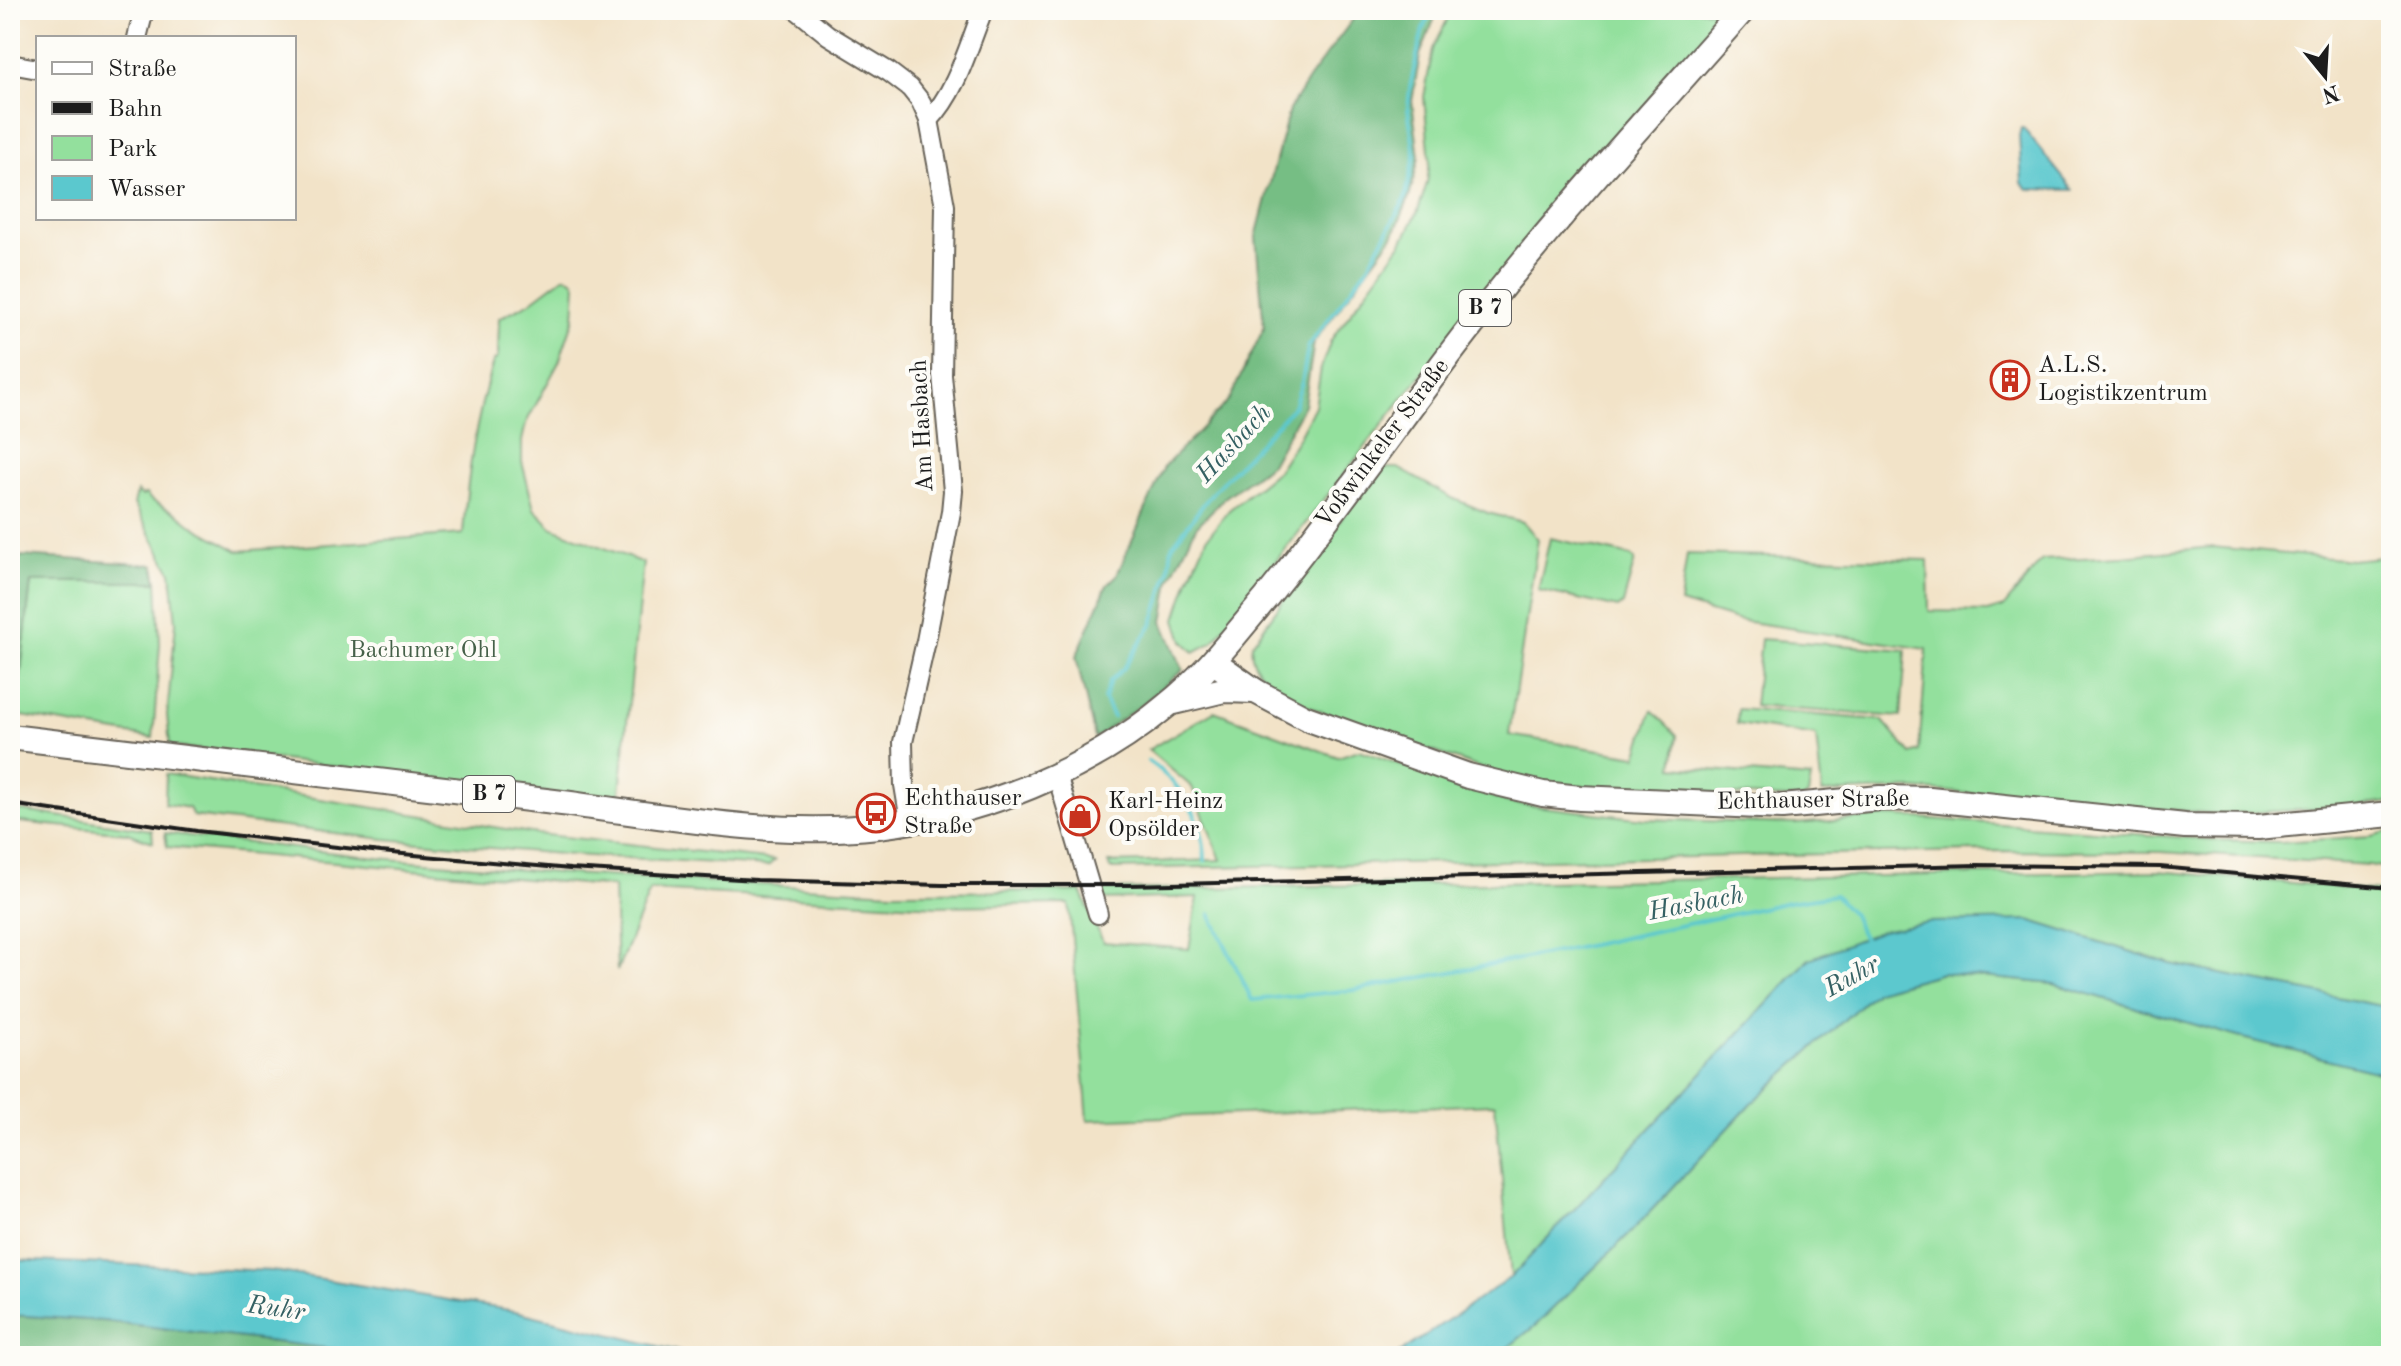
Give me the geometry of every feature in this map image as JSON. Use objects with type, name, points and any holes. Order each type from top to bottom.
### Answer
[{"type":"main road","name":"Voßwinkeler Straße","points":[[1214,662],[1293,564],[1485,308],[1743,10]]},
{"type":"main road","name":"Echthauser Straße","points":[[1214,662],[1255,691],[1306,718],[1457,773],[1516,789],[1580,798],[1782,807],[1880,798],[1930,799],[2185,826],[2258,827],[2391,814]]},
{"type":"main road","name":"B 7","points":[[10,737],[763,827],[811,830],[878,826],[910,821],[1000,797],[1057,775],[1139,728],[1214,662]]},
{"type":"main road","points":[[1171,703],[1224,690],[1255,691]]},
{"type":"street","points":[[138,36],[144,10]]},
{"type":"street","name":"Am Hasbach","points":[[797,10],[828,35],[889,72],[910,88],[921,102],[929,120],[945,206],[942,375],[953,491],[926,641],[903,742],[904,785],[910,821]]},
{"type":"street","points":[[929,120],[942,107],[953,85],[983,10]]},
{"type":"street","points":[[10,64],[36,69]]},
{"type":"street","points":[[1057,775],[1098,914]]},
{"type":"green space","points":[[1360,10],[1438,10],[1420,55],[1412,101],[1419,157],[1409,198],[1394,234],[1314,342],[1304,405],[1271,464],[1223,499],[1196,527],[1170,580],[1163,622],[1183,670],[1095,738],[1076,657],[1107,585],[1117,575],[1164,467],[1229,400],[1264,328],[1256,237],[1289,110]]},
{"type":"green space","points":[[1452,10],[1731,10],[1473,309],[1213,642],[1194,652],[1183,641],[1176,619],[1207,538],[1229,510],[1277,471],[1315,406],[1321,368],[1331,340],[1403,241],[1418,211],[1430,161],[1424,97],[1433,49]]},
{"type":"green space","name":"Bachumer Ohl","points":[[565,276],[576,285],[574,318],[559,362],[526,423],[522,462],[534,509],[553,528],[643,563],[619,802],[170,746],[167,715],[176,623],[171,572],[134,504],[137,492],[142,496],[146,494],[196,528],[238,551],[463,534],[477,426],[493,362],[498,357],[499,318],[529,303]]},
{"type":"green space","points":[[1383,468],[1398,468],[1454,499],[1488,513],[1523,522],[1538,539],[1509,735],[1637,756],[1652,710],[1677,735],[1673,767],[1811,778],[1808,795],[1803,799],[1522,783],[1295,702],[1280,691],[1259,671],[1254,662],[1252,644],[1373,474]]},
{"type":"green space","points":[[1550,538],[1631,556],[1635,560],[1623,604],[1618,608],[1538,590]]},
{"type":"green space","points":[[2212,547],[2351,560],[2391,556],[2391,802],[2221,814],[1914,789],[1822,793],[1816,736],[1737,724],[1738,709],[1882,720],[1911,754],[1919,751],[1927,649],[1736,620],[1680,603],[1687,554],[1928,560],[1929,611],[1987,612],[2004,607],[2042,560]]},
{"type":"green space","points":[[22,556],[154,565],[157,582],[31,582],[16,715],[10,715],[10,562]]},
{"type":"green space","points":[[31,582],[157,582],[160,644],[153,738],[16,715]]},
{"type":"green space","points":[[1761,639],[1906,650],[1901,717],[1754,706]]},
{"type":"green space","points":[[1214,711],[1338,757],[1359,750],[1510,803],[1645,819],[1795,824],[1892,816],[2280,842],[2371,836],[2391,831],[2391,869],[2160,852],[1979,851],[1110,869],[1108,863],[1221,860],[1192,787],[1148,750]]},
{"type":"green space","points":[[166,774],[537,834],[775,860],[768,866],[572,855],[384,839],[193,816],[189,808],[165,804]]},
{"type":"green space","points":[[10,809],[152,830],[153,842],[127,833],[10,821]]},
{"type":"green space","points":[[165,833],[378,858],[570,874],[893,892],[1081,891],[1103,942],[1189,949],[1198,897],[1101,900],[1098,890],[2158,871],[2391,892],[2391,1008],[2171,964],[2028,920],[1809,959],[1511,1277],[1495,1104],[1088,1120],[1069,904],[937,906],[650,890],[617,971],[614,887],[167,847]]},
{"type":"green space","points":[[1942,973],[2054,984],[2238,1037],[2391,1075],[2391,1356],[1497,1356],[1536,1325],[1631,1232],[1752,1103],[1876,991]]},
{"type":"green space","points":[[10,1315],[103,1321],[390,1356],[10,1356]]},
{"type":"water","points":[[2021,128],[2073,190],[2028,189],[2022,183]]},
{"type":"water","name":"Ruhr","points":[[2028,920],[2171,964],[2391,1008],[2391,1075],[2238,1037],[2054,984],[1942,973],[1876,991],[1752,1103],[1631,1232],[1536,1325],[1497,1356],[1395,1356],[1511,1277],[1809,959],[1881,931],[1929,922]]},
{"type":"water","name":"Ruhr","points":[[10,1260],[274,1271],[515,1311],[699,1356],[390,1356],[103,1321],[10,1315]]},
{"type":"waterway","name":"Hasbach","points":[[1113,717],[1104,699],[1110,681],[1124,668],[1153,623],[1169,571],[1172,546],[1212,493],[1294,406],[1308,347],[1369,265],[1405,199],[1415,156],[1408,109],[1410,87],[1423,29],[1432,10]]},
{"type":"waterway","name":"Hasbach","points":[[1148,761],[1171,781],[1189,804],[1204,845],[1205,861]]},
{"type":"waterway","name":"Hasbach","points":[[1210,914],[1252,1000],[1355,990],[1835,895],[1853,915],[1865,942]]},
{"type":"railway","points":[[10,804],[197,831],[381,852],[570,869],[757,880],[942,885],[1130,885],[1977,865],[2160,867],[2391,888]]},
{"type":"place","name":"A.L.S. Logistikzentrum","points":[[2010,380]]},
{"type":"place","name":"Echthauser Straße","points":[[876,813]]},
{"type":"place","name":"Karl-Heinz Opsölder","points":[[1080,816]]}]
